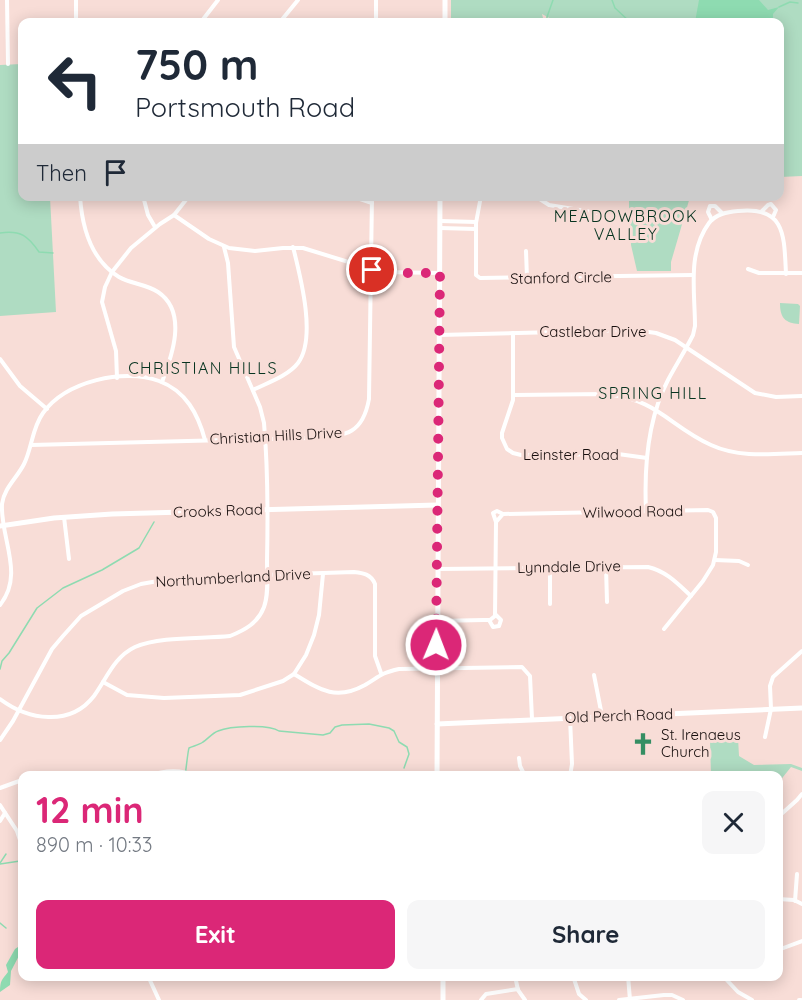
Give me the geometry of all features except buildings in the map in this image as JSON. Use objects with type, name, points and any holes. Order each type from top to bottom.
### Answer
[{"type":"street","points":[[7,0],[8,64]]},
{"type":"street","points":[[76,0],[76,18]]},
{"type":"street","points":[[204,18],[218,0]]},
{"type":"street","points":[[283,18],[298,0]]},
{"type":"street","points":[[376,0],[376,18]]},
{"type":"street","points":[[444,18],[445,0]]},
{"type":"street","points":[[0,29],[7,29]]},
{"type":"street","points":[[81,201],[89,243],[99,258],[112,272],[164,296],[173,312],[175,327],[172,352],[162,382]]},
{"type":"street","points":[[144,201],[148,215],[155,227]]},
{"type":"street","points":[[117,378],[116,351],[102,302],[102,294],[112,272],[131,248],[155,227],[174,215],[185,201]]},
{"type":"street","points":[[437,771],[441,201]]},
{"type":"street","name":"Stanford Circle","points":[[480,201],[476,222],[476,270],[478,277],[483,279],[693,275]]},
{"type":"street","points":[[543,201],[549,205],[604,214]]},
{"type":"street","name":"Christian Hills Drive","points":[[31,445],[338,436],[352,431],[361,423],[369,399],[372,202]]},
{"type":"street","points":[[762,211],[768,204],[771,204],[776,210],[773,217]]},
{"type":"street","points":[[712,220],[708,212],[710,206],[715,206],[722,213]]},
{"type":"street","points":[[646,511],[650,432],[668,380],[687,347],[695,326],[693,275],[696,255],[712,220],[722,213],[752,209],[773,217],[784,234],[786,273]]},
{"type":"street","points":[[174,215],[224,247],[255,251],[293,247],[315,250],[372,270],[399,273],[440,273]]},
{"type":"street","points":[[440,225],[476,222]]},
{"type":"street","points":[[440,225],[476,229]]},
{"type":"street","points":[[0,699],[18,711],[35,717],[49,718],[73,712],[89,702],[121,657],[145,644],[230,636],[244,631],[256,621],[264,607],[267,594],[265,439],[262,413],[234,347],[228,264],[224,247]]},
{"type":"street","points":[[253,390],[288,372],[297,363],[303,350],[306,325],[305,305],[293,247]]},
{"type":"street","points":[[526,251],[527,278]]},
{"type":"street","points":[[748,269],[759,273],[802,273]]},
{"type":"street","name":"Castlebar Drive","points":[[439,335],[635,330],[667,336],[755,393],[776,397],[802,396]]},
{"type":"street","name":"Leinster Road","points":[[513,333],[514,395],[502,433],[507,449],[521,455],[618,454],[647,458]]},
{"type":"street","points":[[0,359],[20,386],[46,409]]},
{"type":"street","points":[[0,605],[7,594],[11,578],[2,526],[3,496],[23,466],[37,424],[46,409],[74,387],[117,378],[138,377],[162,382],[176,390],[193,408],[200,420],[205,440]]},
{"type":"street","points":[[514,395],[605,394],[633,398],[657,409],[694,435],[720,449],[741,453],[802,453]]},
{"type":"street","name":"Crooks Road","points":[[2,526],[64,517],[437,505]]},
{"type":"street","name":"Wilwood Road","points":[[495,613],[496,522],[492,513],[497,511],[503,514],[708,510],[713,512],[716,518],[715,560]]},
{"type":"street","points":[[64,517],[69,559]]},
{"type":"street","points":[[664,629],[692,596],[715,560],[739,561],[748,565]]},
{"type":"street","points":[[606,567],[607,602]]},
{"type":"street","name":"Lynndale Drive","points":[[437,569],[648,567],[660,570],[692,596]]},
{"type":"street","points":[[550,568],[550,604]]},
{"type":"street","points":[[103,682],[127,695],[137,697],[223,696],[250,693],[283,681],[294,674],[306,655],[314,635],[319,615],[322,573]]},
{"type":"street","name":"Northumberland Drive","points":[[0,740],[57,642],[81,616],[129,589],[157,580],[362,573],[373,578],[376,594],[375,656],[381,673]]},
{"type":"street","points":[[437,621],[488,620],[493,618],[495,613],[501,620],[499,626],[494,627],[488,620]]},
{"type":"street","points":[[765,737],[771,709],[770,686],[773,677],[802,651]]},
{"type":"street","points":[[294,674],[324,691],[342,694],[364,685],[381,673],[399,669],[522,667],[530,676],[532,719]]},
{"type":"street","points":[[594,675],[602,716]]},
{"type":"street","name":"Old Perch Road","points":[[437,724],[802,708]]},
{"type":"street","points":[[570,718],[571,771]]},
{"type":"street","points":[[519,758],[522,771]]},
{"type":"street","points":[[0,788],[18,781]]},
{"type":"street","points":[[783,813],[802,794]]},
{"type":"street","points":[[0,805],[18,834]]},
{"type":"street","points":[[0,821],[5,813]]},
{"type":"street","points":[[795,901],[797,874]]},
{"type":"street","points":[[783,900],[802,904]]},
{"type":"street","points":[[783,948],[802,941]]},
{"type":"street","points":[[150,981],[159,1000]]},
{"type":"street","points":[[442,981],[443,1000]]},
{"type":"street","points":[[516,981],[525,1000]]},
{"type":"street","points":[[575,981],[579,994],[586,1000]]},
{"type":"street","points":[[628,981],[630,999]]},
{"type":"street","points":[[728,981],[750,1000]]},
{"type":"street","points":[[481,1000],[486,994],[518,989]]},
{"type":"street","points":[[619,1000],[664,995],[672,995],[683,1000]]},
{"type":"shaded area","points":[[451,0],[802,0],[802,176],[784,177],[784,18],[549,18],[542,14],[543,18],[451,18]]},
{"type":"shaded area","points":[[699,0],[759,0],[768,10],[779,7],[773,14],[773,18],[696,18]]},
{"type":"shaded area","points":[[18,64],[18,201],[50,201],[56,312],[0,316],[0,65]]},
{"type":"shaded area","points":[[629,201],[689,201],[671,262],[671,271],[637,271],[631,245],[630,214],[614,215],[614,213],[629,213]]},
{"type":"shaded area","points":[[780,303],[800,306],[799,324],[784,319]]},
{"type":"shaded area","points":[[738,738],[739,756],[754,765],[791,764],[802,768],[802,771],[791,767],[783,777],[783,771],[711,771],[710,740]]},
{"type":"shaded area","points":[[18,947],[18,958],[11,971],[10,985],[0,992],[0,985],[8,972],[6,965]]},
{"type":"waterway","points":[[547,18],[553,0]]},
{"type":"waterway","points":[[612,0],[615,8],[626,18]]},
{"type":"waterway","points":[[779,7],[790,2],[798,3]]},
{"type":"waterway","points":[[0,233],[19,233],[27,238],[39,252],[53,253]]},
{"type":"waterway","points":[[0,669],[2,661],[37,608],[63,588],[102,570],[139,548],[154,522]]},
{"type":"waterway","points":[[186,771],[189,748],[218,731],[249,726],[323,735],[342,725],[369,724],[394,731],[399,742],[407,747],[409,754],[404,768]]},
{"type":"waterway","points":[[0,863],[6,854]]},
{"type":"waterway","points":[[0,864],[18,861]]},
{"type":"waterway","points":[[0,923],[6,928]]},
{"type":"place","name":"St. Irenaeus Church","points":[[643,744]]},
{"type":"district","name":"MEADOWBROOK VALLEY","points":[[626,225]]},
{"type":"district","name":"CHRISTIAN HILLS","points":[[203,368]]},
{"type":"district","name":"SPRING HILL","points":[[653,393]]},
{"type":"route","points":[[372,270],[399,273],[440,273],[436,645]]}]
